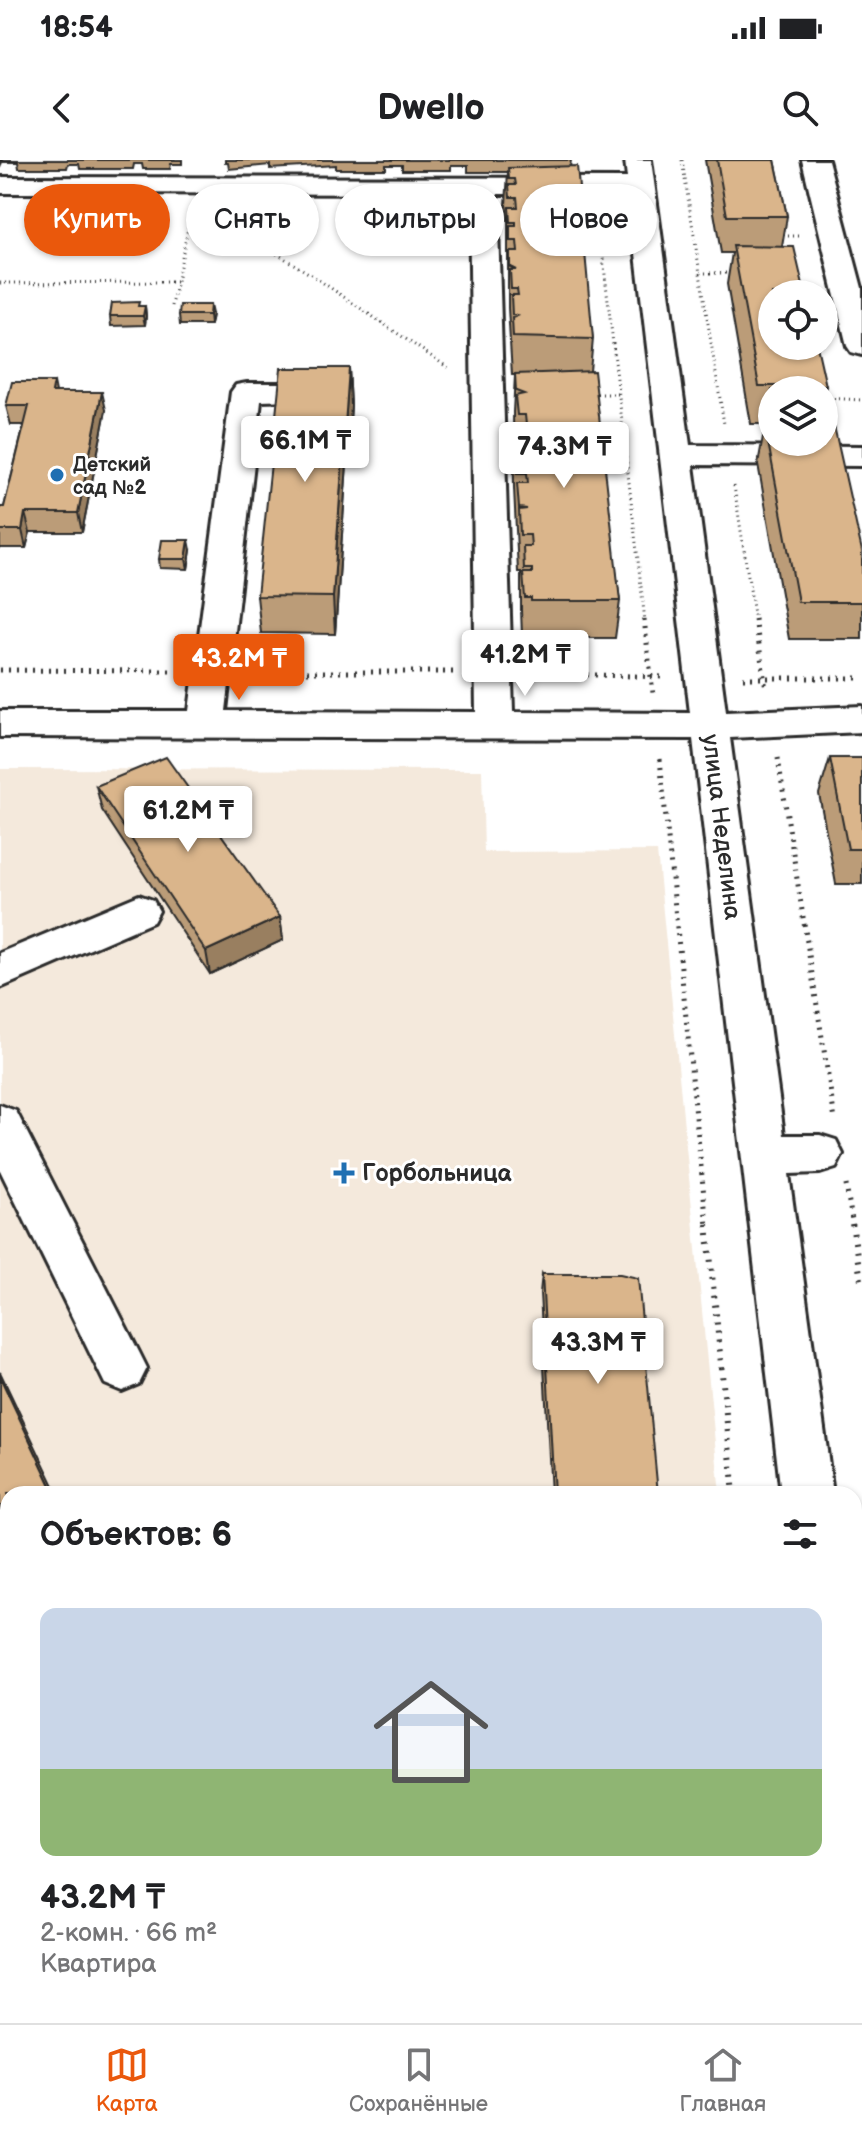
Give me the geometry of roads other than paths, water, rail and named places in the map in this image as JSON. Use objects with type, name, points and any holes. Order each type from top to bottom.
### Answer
[{"type":"street","points":[[815,160],[862,346]]},
{"type":"street","points":[[504,186],[595,186],[640,173]]},
{"type":"street","name":"улица Неделина","points":[[640,173],[806,1486]]},
{"type":"street","points":[[0,185],[195,194],[335,190]]},
{"type":"street","points":[[485,256],[495,725]]},
{"type":"street","points":[[206,725],[247,392],[317,392]]},
{"type":"street","points":[[675,455],[862,456]]},
{"type":"street","points":[[0,724],[709,726],[862,719]]},
{"type":"street","points":[[0,971],[139,911]]},
{"type":"street","points":[[0,1124],[122,1368]]},
{"type":"street","points":[[764,1155],[834,1155]]},
{"type":"place","name":"Детский сад №2","points":[[57,475]]},
{"type":"place","name":"Горбольница","points":[[344,1173]]}]
